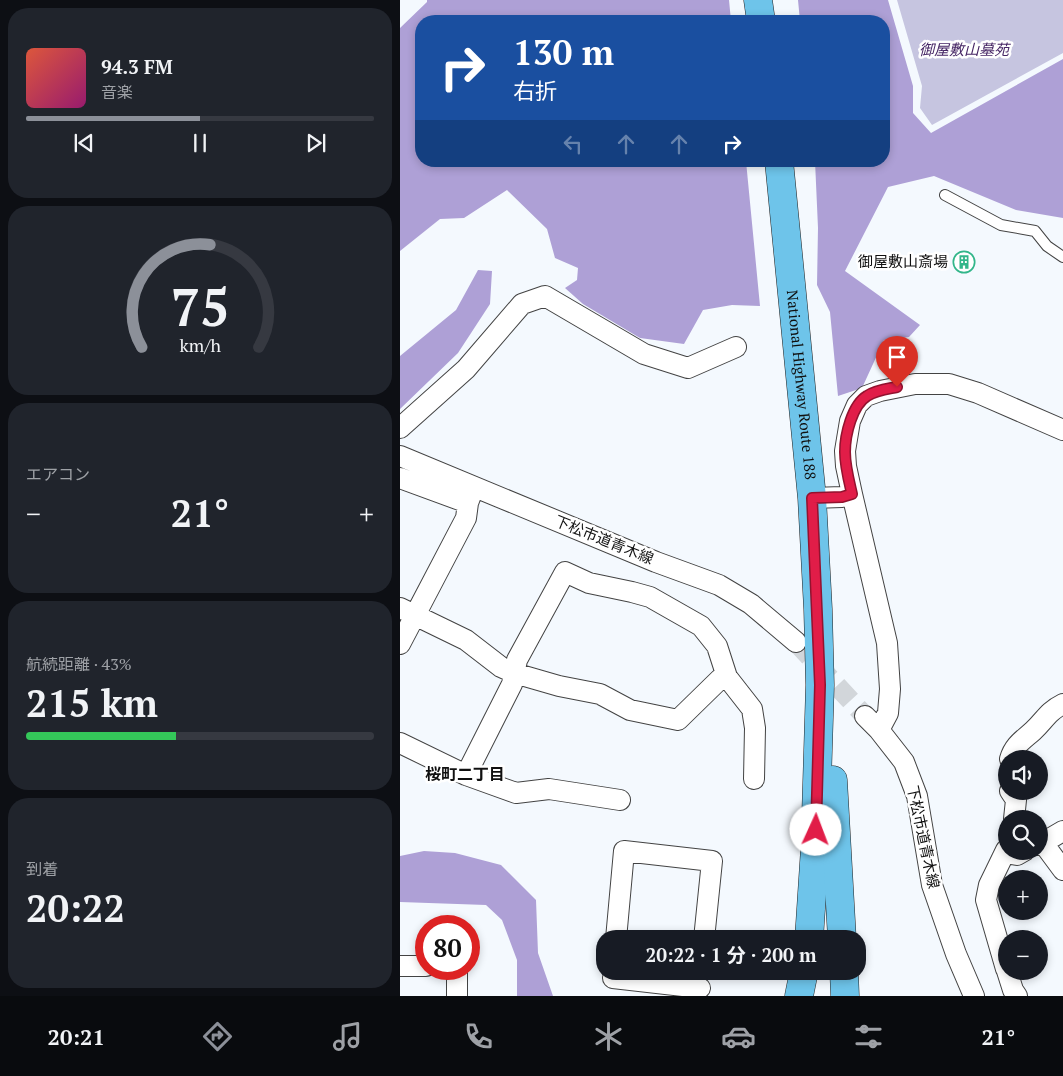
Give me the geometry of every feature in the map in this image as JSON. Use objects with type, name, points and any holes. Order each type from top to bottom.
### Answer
[{"type":"highway","points":[[758,0],[760,15]]},
{"type":"highway","name":"National Highway Route 188","points":[[780,167],[812,498],[820,685],[815,848],[810,930]]},
{"type":"highway","points":[[820,685],[834,788],[842,930]]},
{"type":"highway","points":[[799,996],[802,980]]},
{"type":"highway","points":[[803,996],[804,980]]},
{"type":"highway","points":[[844,980],[845,996]]},
{"type":"street","points":[[400,428],[466,369],[522,304],[545,296],[644,354],[688,368],[736,347]]},
{"type":"street","points":[[812,498],[842,497],[852,494],[845,451],[850,421],[857,405],[866,396],[880,391],[915,384],[949,384],[978,393],[1063,430]]},
{"type":"street","name":"下松市道青木線","points":[[400,456],[471,495],[719,585],[751,604],[796,642]]},
{"type":"street","points":[[400,478],[471,495],[466,518],[408,612],[400,644]]},
{"type":"street","name":"下松市道青木線","points":[[852,494],[887,643],[890,689],[888,713],[872,723],[904,762],[917,796],[932,885],[956,954],[974,996]]},
{"type":"street","points":[[466,775],[512,684],[517,660],[565,572],[589,583],[650,597],[701,626],[717,646],[727,677],[752,709],[755,728],[754,779]]},
{"type":"street","points":[[408,612],[466,640],[501,667],[514,673],[559,686],[600,694],[630,710],[678,720],[720,679],[727,677]]},
{"type":"street","points":[[1014,750],[1018,743],[1034,730],[1046,715],[1063,704]]},
{"type":"street","points":[[400,743],[466,775],[516,794],[549,789],[620,800]]},
{"type":"street","points":[[1048,840],[1063,831]]},
{"type":"street","points":[[617,930],[624,851],[712,861],[705,930]]},
{"type":"street","points":[[1048,852],[1063,870]]},
{"type":"street","points":[[998,940],[986,900],[989,885],[1006,860]]},
{"type":"street","points":[[400,966],[415,966]]},
{"type":"street","points":[[457,980],[457,996]]},
{"type":"street","points":[[1010,980],[1012,990],[1017,996]]},
{"type":"street","points":[[613,982],[700,985]]},
{"type":"lane","points":[[945,195],[1001,225],[1035,231],[1046,246],[1063,257]]},
{"type":"shaded area","points":[[427,0],[729,0],[730,15],[415,15],[415,167],[747,167],[760,306],[732,305],[703,310],[684,344],[640,338],[583,304],[565,288],[577,280],[578,268],[555,258],[547,229],[507,190],[464,218],[440,219],[400,251],[400,28]]},
{"type":"shaded area","points":[[798,0],[888,0],[913,86],[913,113],[931,133],[1063,59],[1063,218],[1016,210],[934,176],[888,187],[845,271],[920,325],[909,337],[884,340],[862,388],[838,396],[830,312],[817,285],[818,228],[815,167],[890,167],[890,15],[799,15]]},
{"type":"shaded area","points":[[478,270],[492,271],[490,304],[458,353],[400,409],[400,356],[456,310]]},
{"type":"shaded area","points":[[424,851],[455,853],[501,865],[536,900],[538,953],[553,996],[517,996],[517,960],[502,920],[486,905],[400,902],[400,856]]},
{"type":"green space","name":"御屋敷山墓苑","points":[[897,0],[1063,0],[1063,53],[932,125],[920,108],[922,86]]},
{"type":"tunnel","points":[[796,642],[865,716]]},
{"type":"place","name":"御屋敷山斎場","points":[[964,262]]},
{"type":"district","name":"桜町二丁目","points":[[465,774]]},
{"type":"route","points":[[816,830],[820,685],[812,498],[842,497],[852,494],[845,451],[850,421],[857,405],[866,396],[897,387]]}]
